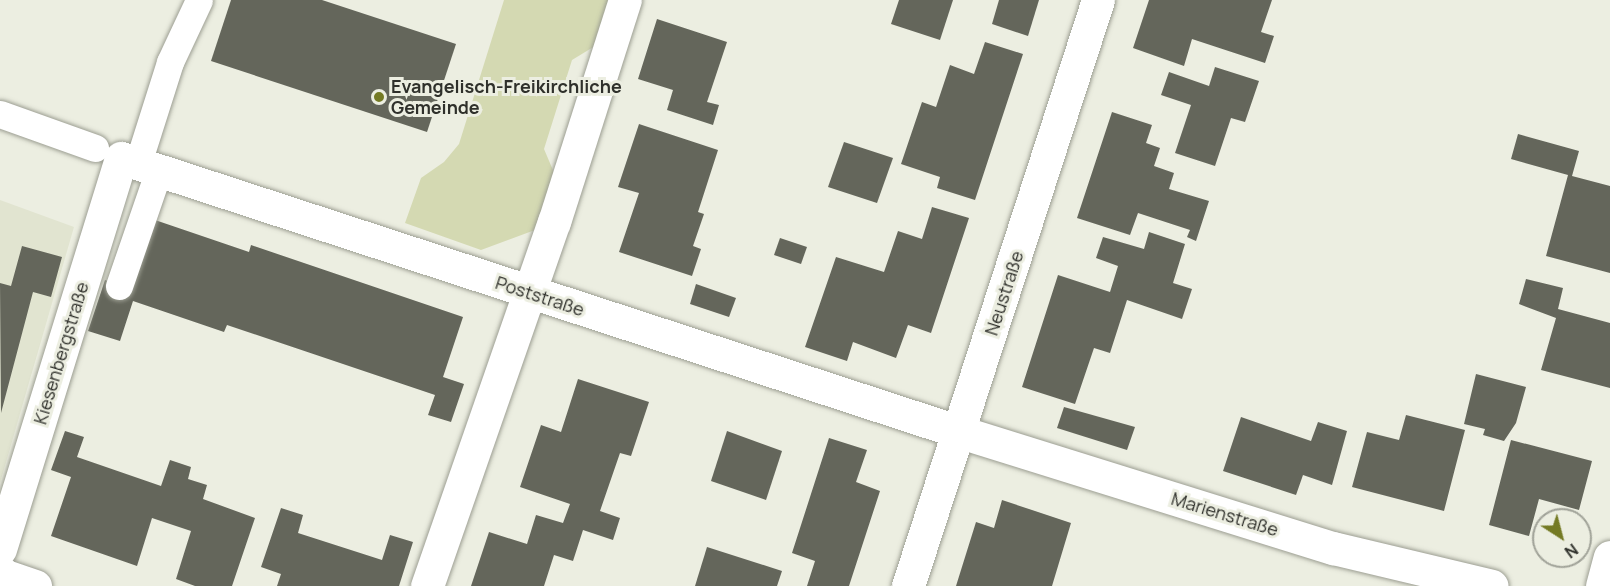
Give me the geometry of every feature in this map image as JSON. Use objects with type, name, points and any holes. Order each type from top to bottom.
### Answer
[{"type":"street","points":[[427,586],[558,211],[625,0]]},
{"type":"street","name":"Neustraße","points":[[908,586],[960,432],[1098,0]]},
{"type":"street","name":"Poststraße","points":[[128,160],[960,432]]},
{"type":"street","name":"Kiesenbergstraße","points":[[0,549],[128,160]]},
{"type":"street","name":"Marienstraße","points":[[960,432],[1333,548],[1492,586]]},
{"type":"street","points":[[1602,586],[1610,557]]},
{"type":"street","points":[[0,571],[3,575],[35,586]]},
{"type":"lane","points":[[119,286],[128,160],[199,0]]},
{"type":"lane","name":"Poststraße","points":[[0,114],[128,160]]},
{"type":"shaded area","points":[[0,200],[74,227],[0,483]]},
{"type":"green space","points":[[504,0],[610,0],[595,46],[572,60],[544,149],[555,175],[535,230],[481,250],[405,223],[421,178],[444,162],[459,144]]},
{"type":"building","name":"Evangelisch-Freikirchliche Gemeinde","points":[[231,0],[322,0],[456,44],[427,132],[211,61]]},
{"type":"building","points":[[899,0],[953,0],[940,40],[891,24]]},
{"type":"building","points":[[999,0],[1039,0],[1028,36],[992,24]]},
{"type":"building","points":[[1149,0],[1272,0],[1261,32],[1274,36],[1265,63],[1192,39],[1184,66],[1133,48]]},
{"type":"building","points":[[657,19],[727,42],[707,102],[719,105],[713,125],[667,110],[673,90],[638,79]]},
{"type":"building","points":[[985,42],[1023,54],[975,200],[937,188],[940,177],[901,164],[922,102],[936,107],[950,65],[974,74]]},
{"type":"building","points":[[1215,67],[1259,81],[1245,122],[1231,118],[1215,166],[1175,153],[1191,105],[1161,95],[1169,72],[1209,86]]},
{"type":"building","points":[[1112,112],[1152,125],[1146,143],[1160,148],[1154,166],[1174,173],[1169,189],[1209,201],[1196,241],[1187,237],[1190,230],[1138,213],[1130,235],[1077,218]]},
{"type":"building","points":[[639,124],[718,150],[698,212],[704,214],[693,246],[701,249],[692,276],[619,252],[639,193],[618,187]]},
{"type":"building","points":[[1518,134],[1579,151],[1572,176],[1610,186],[1610,273],[1546,256],[1568,175],[1511,159]]},
{"type":"building","points":[[844,142],[893,158],[877,203],[828,187]]},
{"type":"building","points":[[932,207],[969,218],[931,333],[908,325],[896,358],[853,342],[847,361],[805,347],[836,257],[884,272],[898,231],[922,239]]},
{"type":"building","points":[[155,220],[249,252],[251,245],[463,317],[443,377],[464,384],[451,422],[428,415],[435,395],[227,325],[224,332],[133,301],[120,341],[88,331],[105,280],[132,290]]},
{"type":"building","points":[[1149,232],[1185,244],[1173,283],[1192,289],[1182,319],[1127,300],[1110,353],[1094,348],[1075,404],[1022,387],[1058,275],[1110,292],[1118,266],[1096,258],[1103,237],[1144,249]]},
{"type":"building","points":[[780,238],[807,247],[801,264],[774,255]]},
{"type":"building","points":[[22,246],[62,257],[51,297],[33,292],[1,413],[0,283],[11,286]]},
{"type":"building","points":[[1526,279],[1563,288],[1558,309],[1610,323],[1610,388],[1541,370],[1556,318],[1519,304]]},
{"type":"building","points":[[696,284],[736,298],[729,317],[690,304]]},
{"type":"building","points":[[1476,374],[1526,387],[1516,423],[1504,441],[1483,435],[1485,429],[1464,424]]},
{"type":"building","points":[[578,379],[649,402],[631,456],[620,453],[600,511],[620,518],[613,540],[583,530],[573,561],[554,555],[544,586],[471,586],[489,532],[527,544],[536,515],[563,523],[570,504],[520,487],[541,425],[561,432]]},
{"type":"building","points":[[1064,407],[1135,427],[1127,450],[1057,428]]},
{"type":"building","points":[[1406,415],[1465,430],[1444,511],[1352,487],[1367,432],[1399,440]]},
{"type":"building","points":[[1241,417],[1311,441],[1318,422],[1347,431],[1332,485],[1303,475],[1296,495],[1223,471]]},
{"type":"building","points":[[65,431],[84,437],[77,457],[161,486],[170,460],[191,467],[188,479],[207,485],[203,499],[255,518],[232,586],[195,586],[176,579],[191,531],[152,518],[137,566],[51,536],[71,477],[51,470]]},
{"type":"building","points":[[727,431],[782,451],[766,500],[711,481]]},
{"type":"building","points":[[829,438],[867,450],[856,482],[880,491],[849,586],[807,586],[815,561],[792,553]]},
{"type":"building","points":[[1511,440],[1592,461],[1580,508],[1539,499],[1537,508],[1532,508],[1532,525],[1529,536],[1489,525]]},
{"type":"building","points":[[1002,500],[1071,523],[1052,586],[956,586],[976,522],[994,528]]},
{"type":"building","points":[[281,508],[303,515],[298,533],[382,560],[390,535],[413,542],[399,586],[277,586],[281,574],[261,567]]},
{"type":"building","points":[[707,547],[782,571],[777,586],[695,586]]},
{"type":"place","name":"Evangelisch-Freikirchliche Gemeinde","points":[[379,97]]}]
